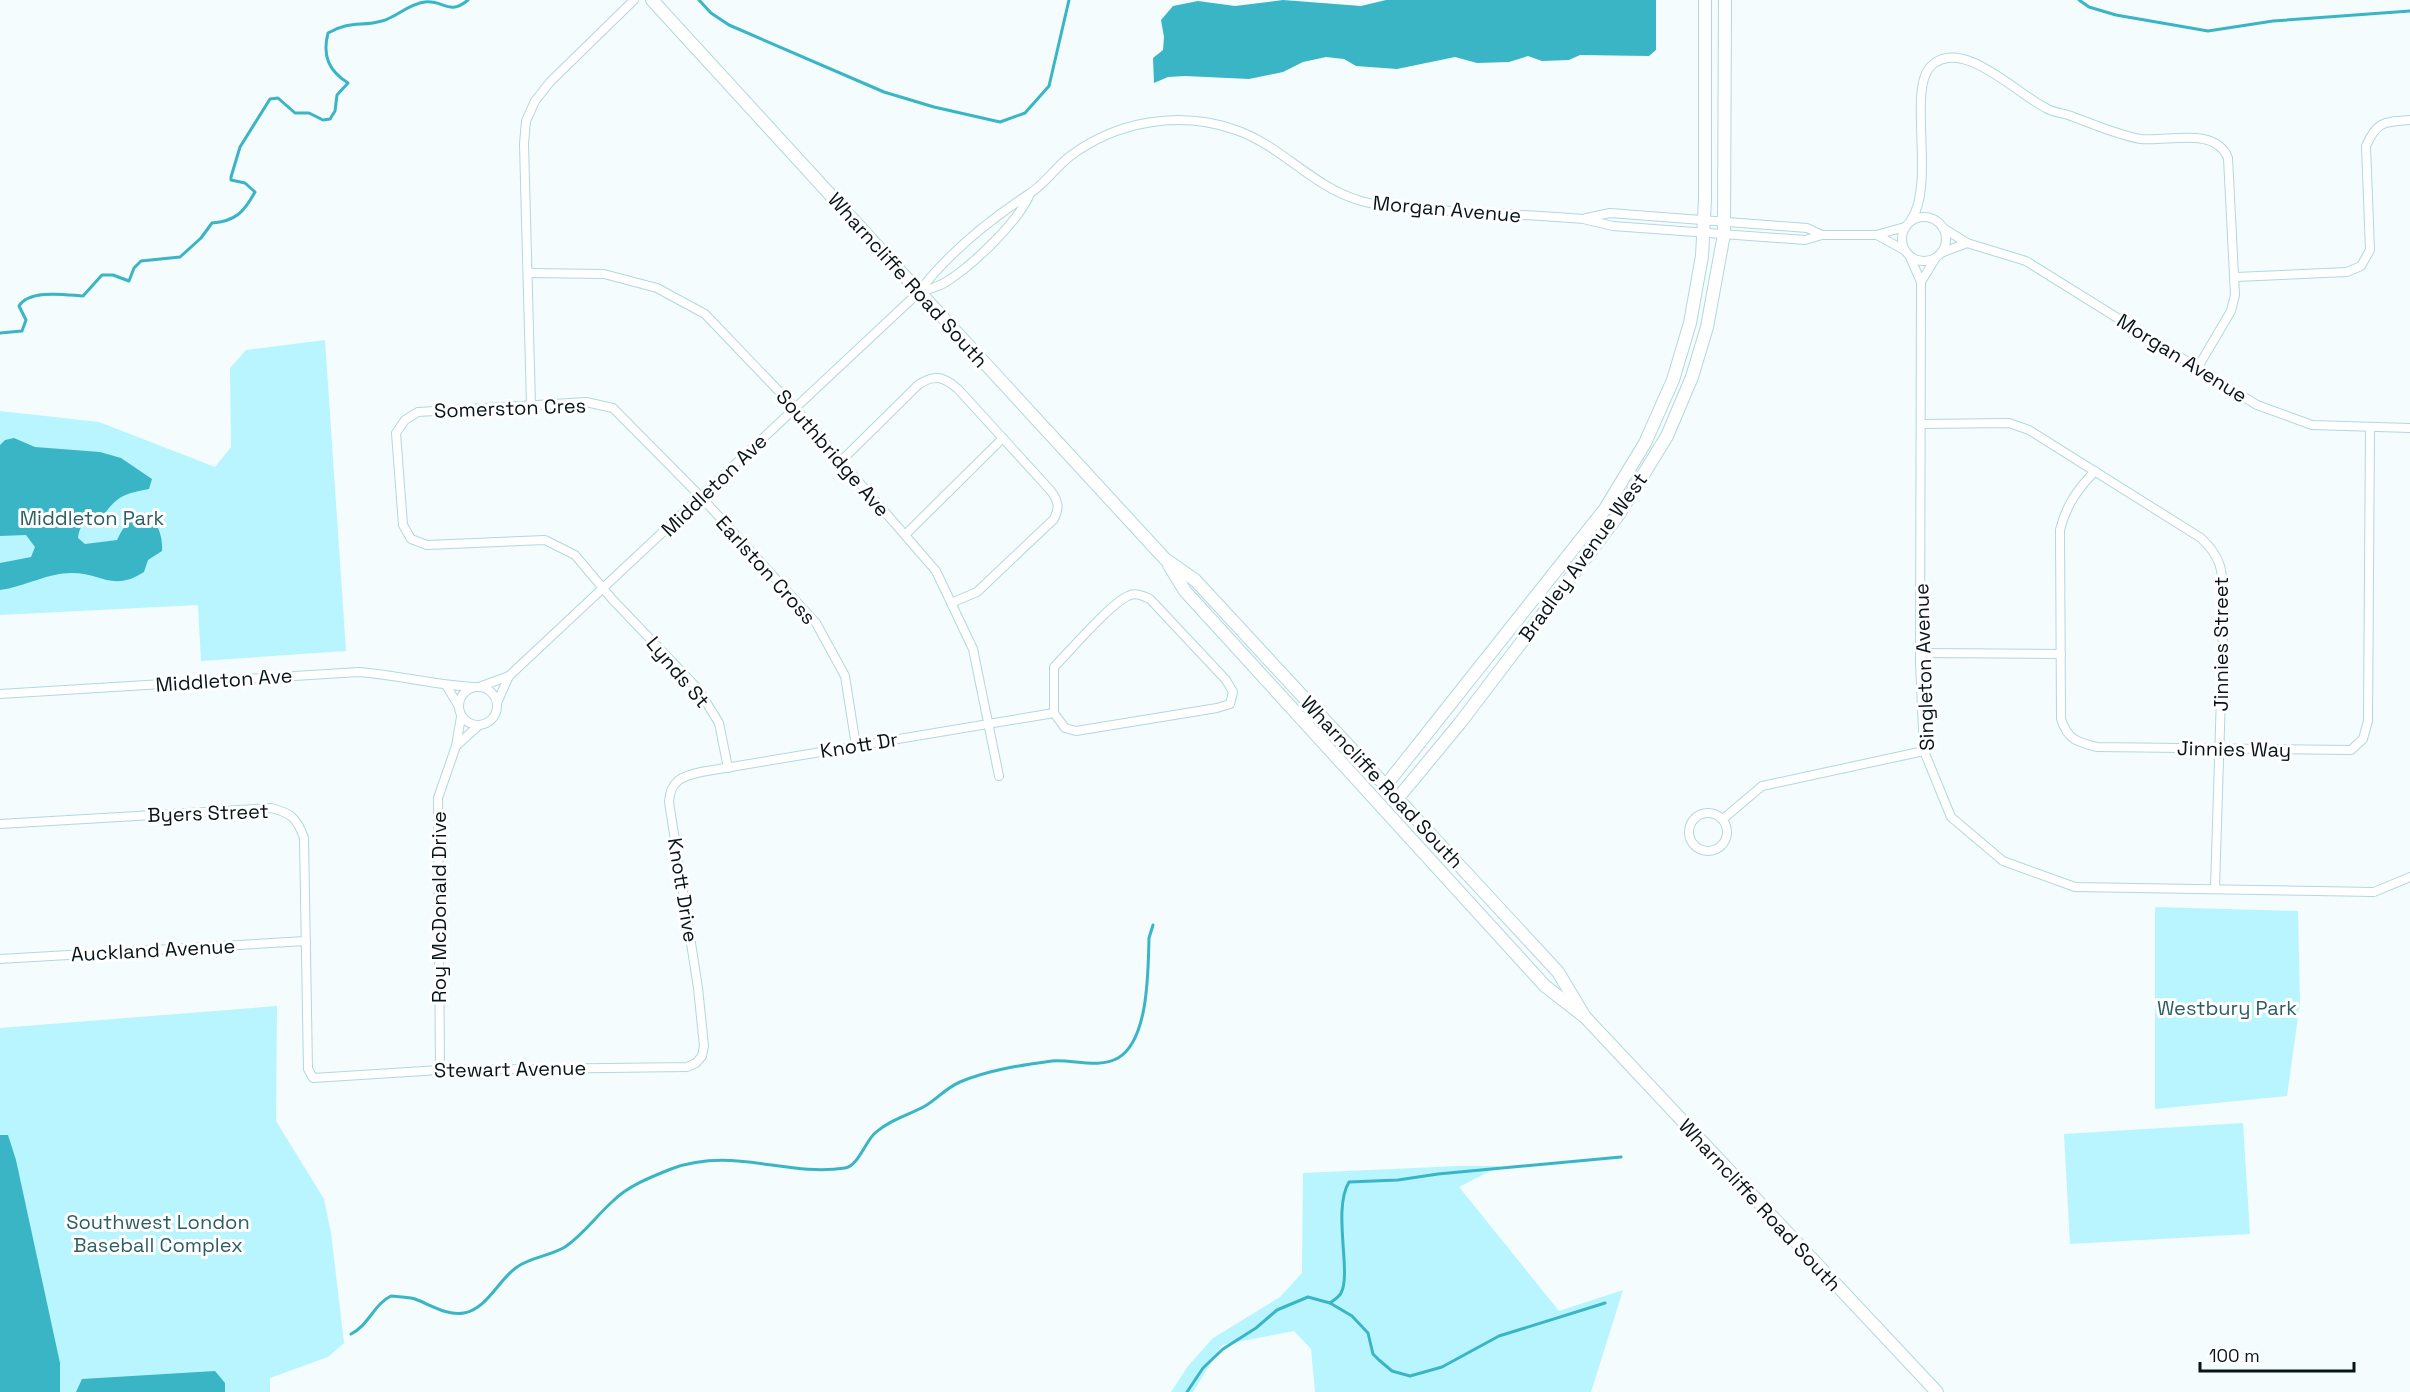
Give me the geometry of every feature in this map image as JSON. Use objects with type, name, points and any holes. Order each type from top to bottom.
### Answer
[{"type":"main road","name":"Wharncliffe Road South","points":[[652,0],[818,180],[918,293],[1166,559],[1195,580],[1558,972],[1585,1017]]},
{"type":"main road","name":"Bradley Avenue West","points":[[1386,785],[1605,509],[1645,443],[1673,380],[1690,322],[1702,256],[1705,0]]},
{"type":"main road","name":"Bradley Avenue West","points":[[1398,798],[1460,723],[1619,514],[1667,436],[1692,377],[1707,327],[1724,228],[1725,0]]},
{"type":"main road","name":"Wharncliffe Road South","points":[[1166,559],[1185,591],[1545,986],[1585,1017],[1937,1392]]},
{"type":"street","points":[[531,405],[524,144],[526,121],[535,101],[550,82],[634,0]]},
{"type":"street","points":[[1967,243],[1926,261],[1907,253],[1901,238],[1921,201],[1922,85],[1930,66],[1947,58],[1964,58],[2046,109],[2140,138],[2204,139],[2225,149],[2228,158],[2236,277],[2232,312],[2198,368]]},
{"type":"street","name":"Morgan Avenue","points":[[918,293],[934,272],[992,219],[1030,194],[1070,156],[1105,135],[1143,123],[1184,120],[1224,126],[1249,135],[1273,148],[1323,186],[1364,202],[1396,208],[1583,219],[1610,213],[1805,240],[1822,235],[1876,235],[1908,224]]},
{"type":"street","points":[[2236,277],[2346,272],[2361,266],[2370,250],[2366,146],[2373,131],[2385,122],[2410,120]]},
{"type":"street","name":"Morgan Avenue","points":[[918,293],[945,282],[987,246],[1024,210],[1030,194]]},
{"type":"street","points":[[1921,201],[1943,228],[1946,241],[1921,282]]},
{"type":"street","points":[[1908,224],[1925,216],[1934,219]]},
{"type":"street","name":"Morgan Avenue","points":[[1943,228],[1967,243],[2026,261],[2257,405],[2312,425],[2410,428]]},
{"type":"street","name":"Morgan Avenue","points":[[1876,235],[1907,253]]},
{"type":"street","name":"Singleton Avenue","points":[[1907,253],[1921,282],[1920,653],[1924,751],[1951,816],[2003,861],[2075,887],[2374,892],[2410,877]]},
{"type":"street","name":"Southbridge Ave","points":[[528,273],[604,274],[657,288],[705,314],[794,407],[936,571],[973,649],[999,776]]},
{"type":"street","name":"Middleton Ave","points":[[509,676],[604,590],[794,407],[918,293]]},
{"type":"street","points":[[841,461],[918,384],[930,377],[939,376],[948,381],[1051,491],[1058,501],[1054,519],[977,592],[951,603]]},
{"type":"street","name":"Somerston Cres","points":[[604,590],[575,555],[545,540],[427,545],[411,539],[403,525],[396,433],[405,420],[418,412],[531,405],[586,402],[613,408],[702,498]]},
{"type":"street","name":"Jinnies Street","points":[[1922,424],[2009,423],[2029,430],[2201,538],[2212,549],[2221,564],[2224,600],[2215,888]]},
{"type":"street","name":"Jinnies Way","points":[[2095,471],[2076,492],[2065,511],[2060,530],[2061,719],[2065,732],[2073,741],[2097,747],[2351,750],[2363,739],[2368,721],[2370,427]]},
{"type":"street","points":[[905,536],[1003,438]]},
{"type":"street","name":"Earlston Cross","points":[[702,498],[816,623],[845,676],[856,746]]},
{"type":"street","name":"Lynds St","points":[[604,590],[698,689],[718,723],[728,768]]},
{"type":"street","points":[[1138,594],[1150,599],[1226,680],[1233,692],[1230,704],[1217,708],[1076,731],[1065,728],[1054,713],[1053,667],[1113,607],[1128,596],[1138,594]]},
{"type":"street","points":[[1920,653],[2061,654]]},
{"type":"street","name":"Middleton Ave","points":[[0,694],[359,672],[392,674],[446,685],[476,687]]},
{"type":"street","points":[[458,705],[463,693],[509,676]]},
{"type":"street","points":[[497,703],[509,676]]},
{"type":"street","points":[[446,685],[458,705],[461,717],[468,724],[478,726]]},
{"type":"street","points":[[456,746],[478,726],[490,721],[497,710],[494,695],[476,687]]},
{"type":"street","name":"Knott Dr","points":[[728,768],[1054,713]]},
{"type":"street","name":"Roy McDonald Drive","points":[[440,1070],[438,798],[456,746],[461,717]]},
{"type":"street","points":[[1724,819],[1762,786],[1924,751]]},
{"type":"street","name":"Knott Drive","points":[[702,1056],[699,997],[669,792],[682,776],[728,768]]},
{"type":"street","name":"Byers Street","points":[[0,824],[271,808],[289,812],[298,821],[304,838],[308,1069],[313,1077]]},
{"type":"street","points":[[1710,812],[1724,819],[1728,834],[1720,847],[1706,851],[1693,844],[1688,830],[1696,816],[1710,812]]},
{"type":"street","name":"Auckland Avenue","points":[[0,959],[306,941]]},
{"type":"street","name":"Stewart Avenue","points":[[313,1077],[440,1070],[687,1067],[696,1063],[702,1056]]},
{"type":"green space","name":"Middleton Park","points":[[325,340],[346,651],[201,661],[198,605],[0,615],[0,411],[99,422],[215,467],[231,447],[230,368],[246,350]]},
{"type":"green space","name":"Westbury Park","points":[[2155,907],[2298,911],[2300,1003],[2287,1096],[2155,1109]]},
{"type":"green space","name":"Southwest London Baseball Complex","points":[[277,1006],[276,1121],[324,1199],[331,1233],[344,1343],[328,1357],[270,1378],[270,1392],[0,1392],[0,1028]]},
{"type":"green space","points":[[2243,1123],[2250,1234],[2070,1244],[2064,1134]]},
{"type":"green space","points":[[1500,1166],[1459,1187],[1559,1311],[1623,1290],[1591,1392],[1315,1392],[1311,1349],[1294,1331],[1222,1345],[1193,1392],[1171,1392],[1188,1366],[1213,1338],[1280,1297],[1302,1273],[1303,1173]]},
{"type":"shaded area","points":[[1283,0],[1361,6],[1386,0],[1656,0],[1656,50],[1649,56],[1580,55],[1569,60],[1542,61],[1528,56],[1509,62],[1477,63],[1455,57],[1397,69],[1356,66],[1344,59],[1326,57],[1303,62],[1283,72],[1249,79],[1185,76],[1168,77],[1154,83],[1153,58],[1163,50],[1164,37],[1161,20],[1173,6],[1198,1],[1235,6]]},
{"type":"shaded area","points":[[14,438],[35,447],[100,452],[121,458],[152,479],[149,489],[122,497],[102,517],[85,523],[80,528],[78,538],[85,544],[117,540],[128,522],[147,513],[159,530],[162,551],[148,560],[144,572],[124,581],[107,580],[82,574],[63,574],[0,590],[0,563],[31,557],[35,547],[26,535],[0,536],[0,445],[5,440]]},
{"type":"shaded area","points":[[0,1135],[8,1135],[16,1160],[60,1363],[60,1392],[0,1392]]},
{"type":"shaded area","points":[[215,1371],[225,1383],[225,1392],[76,1392],[82,1379]]},
{"type":"waterway","points":[[0,333],[22,331],[26,320],[19,306],[31,297],[49,294],[83,296],[102,275],[113,275],[129,281],[134,268],[141,261],[180,257],[201,238],[212,223],[233,218],[238,214],[255,192],[245,183],[231,180],[231,177],[240,147],[270,99],[278,98],[295,113],[309,113],[323,120],[330,119],[335,111],[337,95],[348,83],[336,73],[329,62],[326,49],[328,33],[343,26],[382,21],[419,3],[432,2],[456,7],[468,0]]},
{"type":"waterway","points":[[699,0],[711,13],[729,25],[884,92],[934,107],[1000,122],[1025,113],[1049,86],[1069,0]]},
{"type":"waterway","points":[[2079,0],[2089,7],[2116,15],[2208,31],[2273,21],[2410,11]]},
{"type":"waterway","points":[[351,1334],[391,1296],[415,1299],[451,1313],[458,1314],[472,1310],[486,1300],[517,1267],[565,1247],[619,1196],[640,1182],[671,1169],[716,1160],[802,1169],[845,1168],[854,1163],[871,1137],[881,1128],[925,1106],[960,1082],[994,1071],[1029,1064],[1052,1061],[1102,1063],[1118,1058],[1128,1049],[1141,1021],[1147,985],[1149,938],[1153,925]]},
{"type":"waterway","points":[[1330,1303],[1340,1294],[1344,1284],[1342,1208],[1349,1182],[1398,1180],[1438,1174],[1621,1157]]},
{"type":"waterway","points":[[1187,1392],[1203,1368],[1223,1349],[1256,1328],[1277,1310],[1308,1297],[1330,1303],[1352,1316],[1368,1333],[1373,1354],[1392,1371],[1410,1376],[1442,1367],[1499,1336],[1605,1303]]}]
